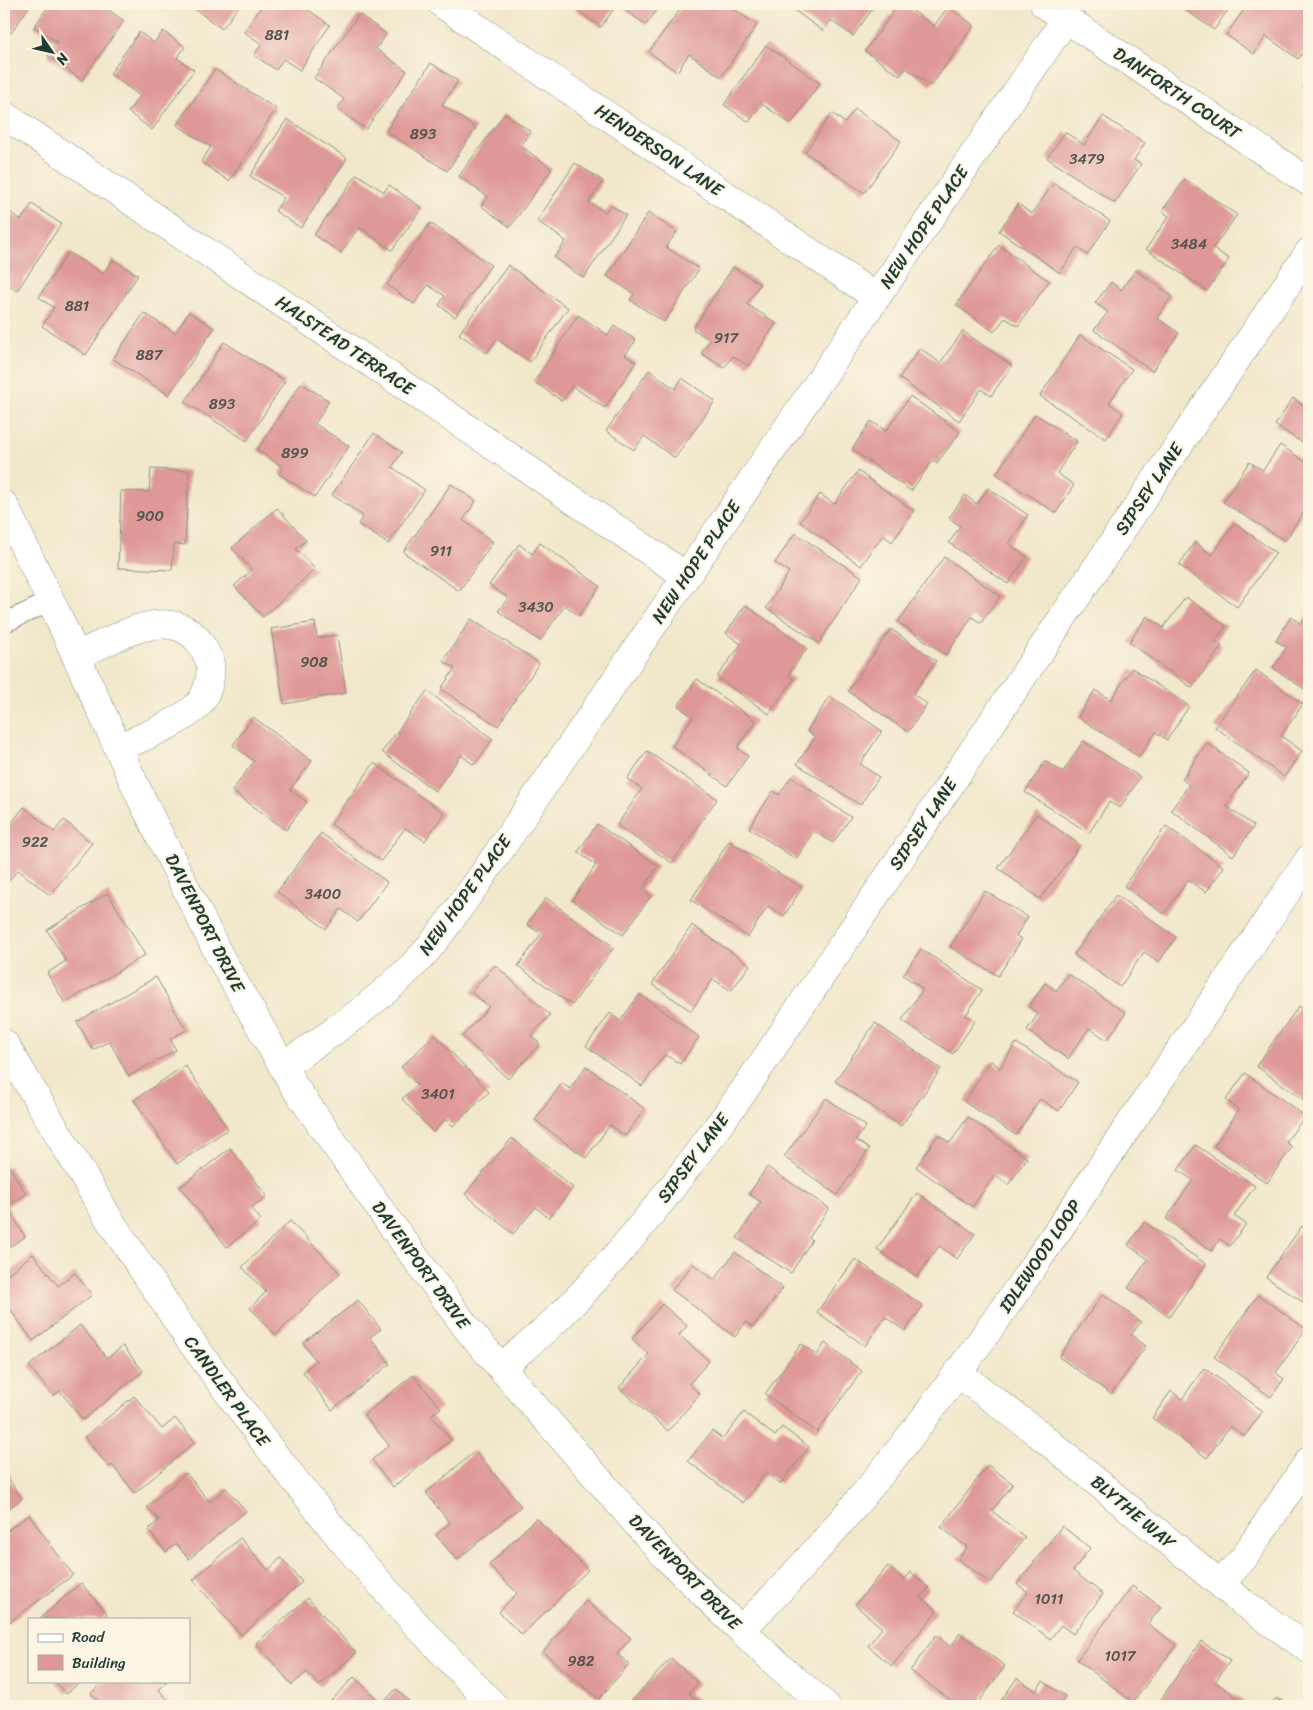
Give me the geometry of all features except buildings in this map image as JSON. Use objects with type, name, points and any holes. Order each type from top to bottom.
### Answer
[{"type":"street","name":"HENDERSON LANE","points":[[442,4],[876,297]]},
{"type":"street","name":"NEW HOPE PLACE","points":[[282,1065],[324,1040],[370,1006],[421,956],[478,882],[876,297],[1055,11]]},
{"type":"street","name":"DANFORTH COURT","points":[[1055,11],[1309,182]]},
{"type":"street","name":"HALSTEAD TERRACE","points":[[4,115],[686,576]]},
{"type":"street","name":"SIPSEY LANE","points":[[500,1368],[557,1318],[599,1275],[693,1161],[748,1083],[1309,252]]},
{"type":"street","name":"DAVENPORT DRIVE","points":[[4,507],[51,601],[118,748],[219,954],[282,1065],[387,1219],[469,1331],[666,1558],[780,1667],[826,1706]]},
{"type":"street","points":[[76,656],[142,627],[162,623],[184,628],[201,642],[210,662],[209,684],[199,703],[182,717],[118,748]]},
{"type":"street","name":"IDLEWOOD LOOP","points":[[741,1630],[793,1578],[841,1523],[958,1373],[1027,1277],[1309,859]]},
{"type":"street","name":"CANDLER PLACE","points":[[4,1043],[109,1219],[187,1336],[263,1440],[346,1544],[416,1624],[494,1706]]},
{"type":"street","name":"BLYTHE WAY","points":[[958,1373],[1039,1434],[1220,1584],[1309,1649]]},
{"type":"street","points":[[1220,1584],[1244,1559],[1309,1461]]},
{"type":"lane","points":[[4,623],[51,601]]}]
